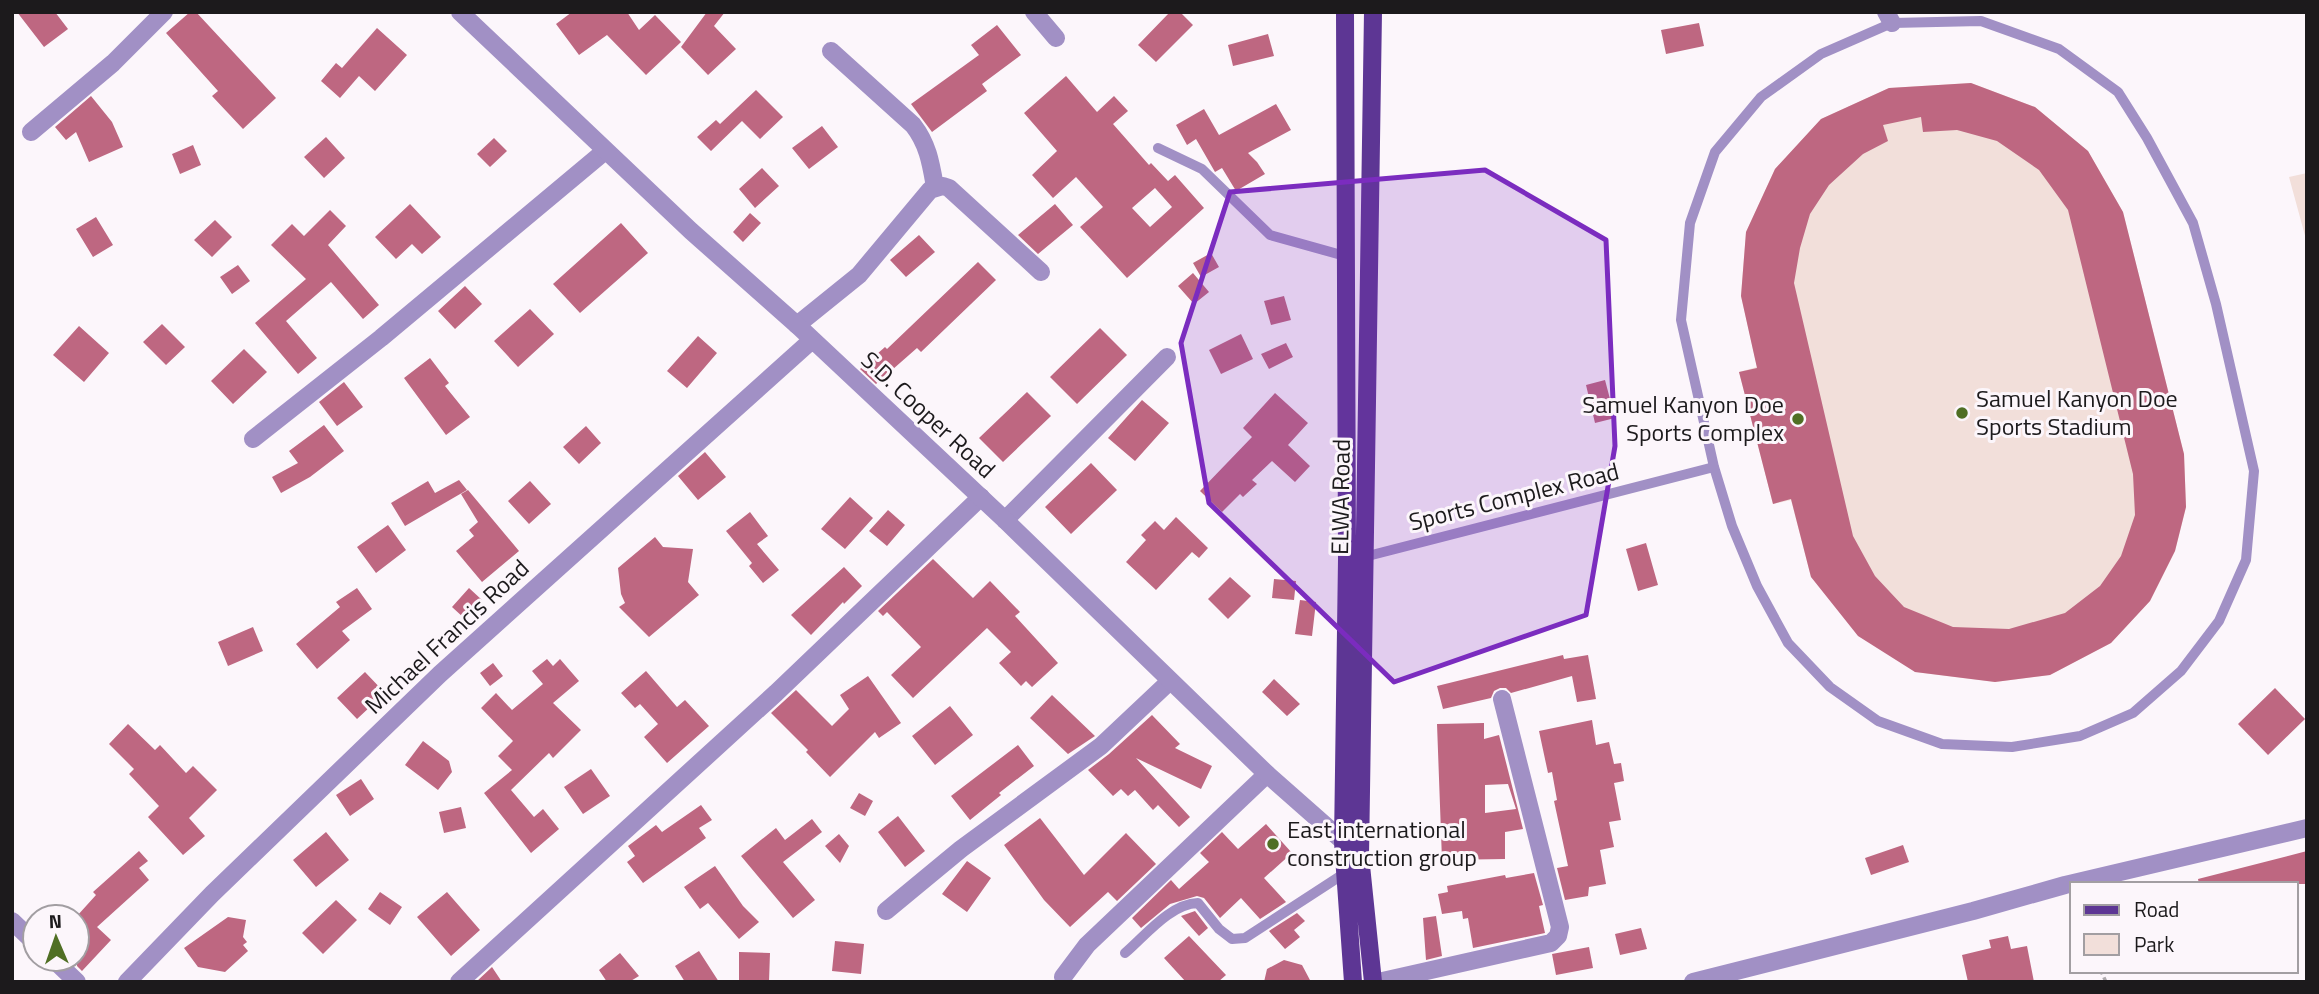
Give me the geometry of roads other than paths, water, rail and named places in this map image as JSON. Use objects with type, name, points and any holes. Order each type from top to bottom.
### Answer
[{"type":"main road","name":"ELWA Road","points":[[1345,12],[1347,559],[1343,842],[1353,982]]},
{"type":"main road","name":"ELWA Road","points":[[1373,12],[1360,856],[1375,982]]},
{"type":"street","points":[[31,132],[113,63],[164,12]]},
{"type":"street","name":"S.D. Cooper Road","points":[[460,12],[605,151],[981,497],[1267,774],[1360,856]]},
{"type":"street","points":[[1034,12],[1056,38]]},
{"type":"street","points":[[831,51],[922,135],[928,150],[935,187]]},
{"type":"street","points":[[253,439],[381,338],[605,151]]},
{"type":"street","points":[[797,325],[859,275],[935,187],[949,188],[1041,272]]},
{"type":"street","name":"Michael Francis Road","points":[[127,982],[212,894],[440,674],[812,340]]},
{"type":"street","points":[[1005,520],[1167,357]]},
{"type":"street","points":[[459,982],[766,702],[981,497]]},
{"type":"street","points":[[886,911],[961,849],[1101,746],[1170,681]]},
{"type":"street","points":[[1375,982],[1551,943],[1558,936],[1560,927],[1502,699]]},
{"type":"street","points":[[1063,977],[1087,945],[1267,774]]},
{"type":"street","points":[[2078,882],[2307,828]]},
{"type":"street","points":[[1693,982],[1724,978],[2070,884]]},
{"type":"lane","points":[[1889,18],[1981,21],[2059,49],[2118,92],[2147,138],[2193,223],[2216,304],[2254,471],[2246,560],[2219,621],[2181,671],[2133,713],[2080,736],[2012,747],[1942,744],[1878,721],[1830,687],[1788,643],[1757,586],[1732,526],[1714,467],[1681,320],[1690,223],[1715,152],[1761,97],[1821,54],[1889,18]]},
{"type":"lane","points":[[1158,148],[1202,169],[1270,234],[1345,256]]},
{"type":"lane","name":"Sports Complex Road","points":[[1364,557],[1714,467]]},
{"type":"lane","points":[[1125,953],[1174,910],[1188,903],[1199,902],[1219,929],[1232,939],[1245,938],[1345,873]]},
{"type":"place","name":"Samuel Kanyon Doe Sports Stadium","points":[[1962,413]]},
{"type":"place","name":"Samuel Kanyon Doe Sports Complex","points":[[1798,419]]},
{"type":"place","name":"East international construction group","points":[[1273,844]]}]
